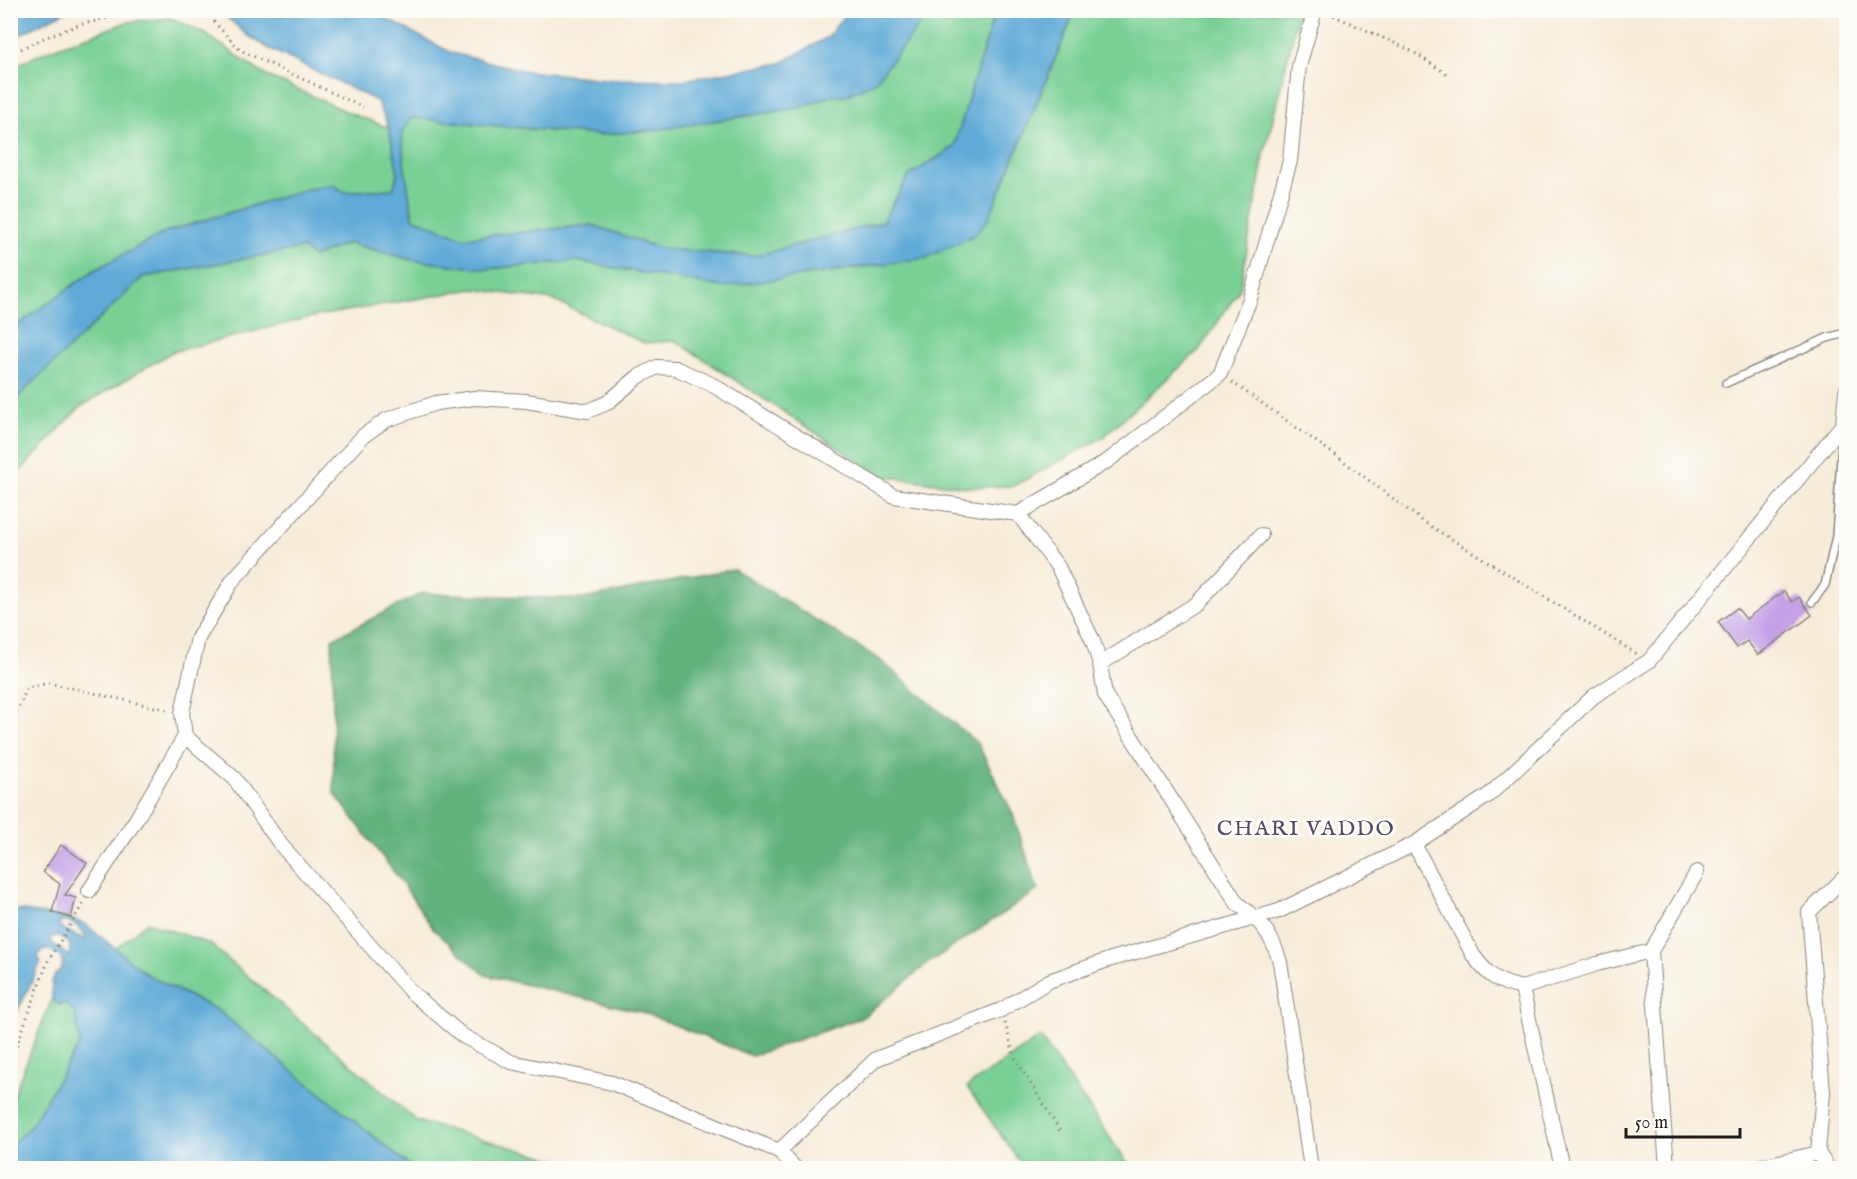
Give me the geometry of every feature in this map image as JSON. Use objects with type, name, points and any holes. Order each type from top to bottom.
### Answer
[{"type":"street","points":[[89,891],[137,818],[185,736],[182,713],[198,638],[233,580],[363,436],[386,420],[436,403],[475,399],[526,400],[588,411],[607,403],[638,377],[657,367],[675,368],[711,384],[894,496],[1018,514],[1109,460],[1220,374],[1250,299],[1290,161],[1299,66],[1315,10]]},
{"type":"street","points":[[779,1151],[876,1059],[1001,1010],[1049,981],[1108,960],[1279,911],[1414,844],[1490,795],[1594,696],[1649,661],[1844,423],[1846,391]]},
{"type":"street","points":[[1018,514],[1059,567],[1093,641],[1101,664],[1105,695],[1237,903],[1256,918],[1274,941],[1280,962],[1311,1168]]},
{"type":"street","points":[[1101,664],[1196,604],[1261,535]]},
{"type":"street","points":[[185,736],[234,778],[281,845],[411,992],[462,1036],[511,1062],[612,1083],[779,1151],[795,1168]]},
{"type":"street","points":[[1414,844],[1473,955],[1482,968],[1497,980],[1522,988],[1597,964],[1650,951]]},
{"type":"street","points":[[1667,1168],[1650,951],[1697,872]]},
{"type":"street","points":[[1828,1168],[1818,1153],[1823,1092],[1809,912],[1846,876]]},
{"type":"street","points":[[1522,988],[1562,1168]]},
{"type":"street","points":[[1754,1168],[1818,1153]]},
{"type":"lane","points":[[1726,383],[1827,338],[1846,333]]},
{"type":"lane","points":[[1812,602],[1825,585],[1836,536],[1844,423]]},
{"type":"path","points":[[10,54],[79,25],[140,10]]},
{"type":"path","points":[[194,10],[205,12],[240,50],[363,107]]},
{"type":"path","points":[[1323,10],[1410,50],[1450,76]]},
{"type":"path","points":[[1220,374],[1338,457],[1424,522],[1649,661]]},
{"type":"path","points":[[10,729],[27,688],[49,683],[182,713]]},
{"type":"path","points":[[10,1063],[48,961],[79,912],[89,891]]},
{"type":"path","points":[[1001,1010],[1015,1058],[1060,1131]]},
{"type":"green space","points":[[930,11],[995,11],[954,147],[909,176],[882,222],[755,256],[663,249],[592,225],[464,238],[413,219],[402,138],[402,133],[411,118],[599,135],[655,130],[798,108],[832,96],[845,96],[875,82]]},
{"type":"green space","points":[[1075,11],[1299,11],[1264,155],[1240,289],[1199,350],[1102,438],[1014,486],[967,487],[881,476],[676,341],[644,343],[553,300],[473,289],[312,317],[172,352],[80,407],[11,481],[11,401],[19,396],[143,277],[303,248],[313,257],[349,243],[412,260],[485,269],[577,261],[722,287],[988,220]]},
{"type":"green space","points":[[170,18],[204,33],[265,75],[389,128],[398,173],[393,189],[344,192],[334,185],[307,189],[166,232],[93,271],[11,330],[10,68],[47,51],[127,22]]},
{"type":"green space","points":[[1846,492],[1846,532],[1839,530]]},
{"type":"green space","points":[[734,569],[879,659],[978,744],[1012,812],[1038,890],[927,964],[863,1017],[752,1056],[642,1012],[485,975],[434,930],[400,880],[334,793],[332,639],[422,593],[583,599]]},
{"type":"green space","points":[[147,922],[210,944],[417,1121],[587,1168],[413,1168],[217,1010],[149,976],[115,949]]},
{"type":"green space","points":[[52,999],[59,1005],[65,1003],[75,1013],[80,1043],[30,1127],[11,1144],[11,1101]]},
{"type":"green space","points":[[1040,1037],[1131,1168],[1024,1168],[967,1087]]},
{"type":"water","points":[[15,11],[66,11],[11,39],[11,13]]},
{"type":"water","points":[[220,11],[372,11],[452,53],[527,71],[607,79],[683,80],[781,63],[828,37],[847,11],[930,11],[875,82],[845,96],[831,96],[798,108],[655,130],[599,135],[411,118],[402,133],[404,163],[413,218],[464,238],[592,225],[663,249],[755,256],[882,222],[909,176],[954,147],[995,11],[1075,11],[988,220],[975,235],[926,258],[722,287],[577,261],[485,269],[412,260],[349,243],[313,257],[303,248],[143,277],[19,396],[11,401],[11,330],[93,271],[166,232],[307,189],[334,185],[344,192],[393,189],[398,173],[389,128],[377,101],[268,48],[247,35]]},
{"type":"water","points":[[11,908],[76,920],[85,924],[149,976],[217,1010],[413,1168],[11,1168],[11,1144],[30,1127],[80,1043],[75,1013],[65,1003],[59,1005],[52,999],[53,979],[62,967],[62,963],[59,956],[50,950],[43,949],[37,957],[41,962],[11,1025]],"holes":[[[63,921],[77,926],[82,931],[85,940],[60,927],[59,922]],[[57,935],[70,944],[70,957],[51,942],[51,938]]]},
{"type":"building","points":[[1784,591],[1792,602],[1799,597],[1812,615],[1758,655],[1747,641],[1737,648],[1718,622],[1737,608],[1746,619]]},
{"type":"building","points":[[61,845],[87,863],[65,895],[76,898],[71,918],[52,912],[60,884],[43,872]]},
{"type":"district","name":"CHARI VADDO","points":[[1306,827]]}]
